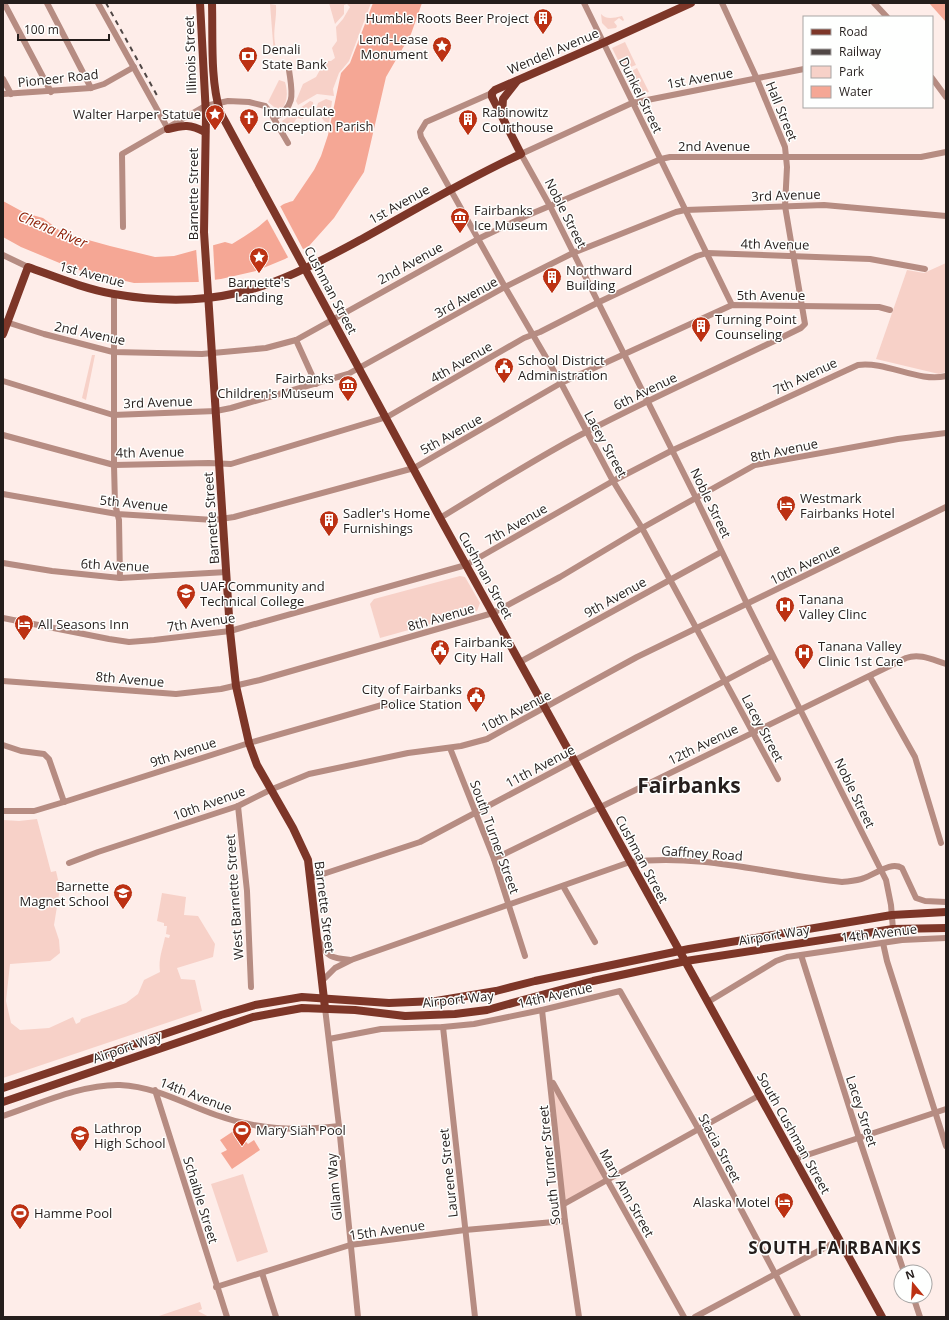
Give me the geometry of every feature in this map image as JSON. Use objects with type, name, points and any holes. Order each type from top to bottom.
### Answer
[{"type":"main road","name":"Illinois Street","points":[[200,3],[205,106]]},
{"type":"main road","name":"Illinois Street","points":[[212,3],[213,65],[217,103],[220,112],[267,199]]},
{"type":"main road","name":"Wendell Avenue","points":[[492,93],[497,88],[603,43],[691,3]]},
{"type":"main road","points":[[502,115],[502,103],[505,95],[518,80]]},
{"type":"main road","name":"Noble Street","points":[[492,93],[521,154]]},
{"type":"main road","name":"Barnette Street","points":[[205,106],[204,232],[224,519],[230,631],[236,686],[248,743],[257,766],[304,849],[311,878],[325,1008]]},
{"type":"main road","points":[[168,129],[185,125],[195,126],[205,132]]},
{"type":"main road","name":"1st Avenue","points":[[28,267],[58,278],[114,294],[156,298],[208,298],[258,287],[303,265],[333,255],[450,189],[521,154]]},
{"type":"main road","name":"Cushman Street","points":[[267,199],[387,417],[440,518],[686,961]]},
{"type":"main road","points":[[3,334],[5,322],[28,267]]},
{"type":"main road","name":"Airport Way","points":[[3,1088],[254,1005],[294,998],[324,998],[390,1003],[436,1001],[496,991],[535,981],[679,950],[892,915],[946,912]]},
{"type":"main road","name":"Airport Way","points":[[3,1102],[253,1017],[302,1008],[325,1008],[405,1016],[455,1014],[487,1010],[593,982],[686,961],[893,929],[946,928]]},
{"type":"main road","name":"South Cushman Street","points":[[686,961],[882,1317]]},
{"type":"street","points":[[4,3],[52,92]]},
{"type":"street","points":[[47,3],[92,88]]},
{"type":"street","points":[[98,3],[168,129]]},
{"type":"street","name":"Dunkel Street","points":[[584,3],[732,305]]},
{"type":"street","name":"Hall Street","points":[[722,3],[757,79],[782,140],[787,157],[785,206],[803,306]]},
{"type":"street","points":[[874,3],[886,16]]},
{"type":"street","name":"Pioneer Road","points":[[3,94],[52,92],[92,88],[104,84],[134,67]]},
{"type":"street","points":[[274,118],[288,108],[291,101],[292,89],[289,70]]},
{"type":"street","name":"1st Avenue","points":[[521,154],[632,103],[803,70]]},
{"type":"street","points":[[3,79],[12,94]]},
{"type":"street","points":[[933,79],[946,97]]},
{"type":"street","name":"Wendell Avenue","points":[[426,122],[492,93]]},
{"type":"street","points":[[123,227],[122,154],[168,129],[205,106],[217,103],[249,102],[265,106],[274,118],[288,143]]},
{"type":"street","name":"Lacey Street","points":[[426,122],[420,132],[421,137],[561,383],[613,481],[642,528],[778,778]]},
{"type":"street","name":"2nd Avenue","points":[[5,322],[113,352],[212,353],[266,348],[296,340],[478,239],[550,206],[661,159],[670,157],[921,157],[946,152]]},
{"type":"street","name":"Noble Street","points":[[521,154],[550,206],[671,451],[696,498],[746,604],[881,871],[889,890],[893,929]]},
{"type":"street","name":"3rd Avenue","points":[[3,381],[113,415],[216,411],[316,384],[360,369],[505,287],[573,254],[676,212],[686,210],[824,205],[946,216]]},
{"type":"street","name":"4th Avenue","points":[[3,435],[114,465],[231,464],[387,417],[524,338],[697,256],[707,254],[870,259],[925,269]]},
{"type":"street","name":"1st Avenue","points":[[3,255],[28,267]]},
{"type":"street","points":[[114,294],[114,465],[120,578]]},
{"type":"street","name":"5th Avenue","points":[[3,494],[117,514],[224,519],[414,468],[561,383],[732,305],[878,307],[890,310]]},
{"type":"street","name":"6th Avenue","points":[[440,518],[520,469],[586,432],[801,328],[805,324],[806,320],[803,306]]},
{"type":"street","points":[[296,340],[316,384]]},
{"type":"street","name":"7th Avenue","points":[[3,618],[129,642],[230,631],[466,565],[613,481],[671,451],[858,364],[872,364],[940,378],[946,376]]},
{"type":"street","name":"8th Avenue","points":[[3,681],[176,694],[236,686],[493,613],[560,577],[642,528],[755,465],[898,439],[946,433]]},
{"type":"street","name":"10th Avenue","points":[[69,863],[238,806],[270,790],[309,774],[408,753],[474,744],[487,739],[637,657],[946,507]]},
{"type":"street","name":"9th Avenue","points":[[520,662],[721,552]]},
{"type":"street","name":"6th Avenue","points":[[3,563],[52,571],[120,578],[227,572]]},
{"type":"street","name":"12th Avenue","points":[[494,859],[753,731],[870,677],[913,655],[946,664]]},
{"type":"street","name":"11th Avenue","points":[[311,878],[420,842],[772,656]]},
{"type":"street","points":[[870,677],[915,758],[942,843]]},
{"type":"street","name":"9th Avenue","points":[[3,811],[34,811],[248,743],[382,705],[401,703]]},
{"type":"street","points":[[3,745],[21,751],[44,754],[48,759],[64,802]]},
{"type":"street","name":"South Turner Street","points":[[450,748],[494,859],[525,956]]},
{"type":"street","name":"West Barnette Street","points":[[238,806],[247,891],[251,987]]},
{"type":"street","name":"Gaffney Road","points":[[322,981],[335,968],[351,960],[509,906],[630,862],[660,860],[698,861],[842,882],[863,879],[898,865],[906,874],[916,898],[925,901],[946,902]]},
{"type":"street","points":[[563,886],[594,942]]},
{"type":"street","name":"Gaffney Road","points":[[317,938],[324,951],[333,958],[351,960]]},
{"type":"street","name":"14th Avenue","points":[[708,1002],[776,961],[800,955],[902,940],[946,938]]},
{"type":"street","points":[[883,943],[946,1146]]},
{"type":"street","name":"Lacey Street","points":[[800,955],[901,1264]]},
{"type":"street","name":"14th Avenue","points":[[329,1039],[381,1029],[443,1027],[474,1024],[542,1010],[620,991]]},
{"type":"street","name":"Stacia Street","points":[[620,991],[699,1130],[798,1317]]},
{"type":"street","name":"Gillam Way","points":[[325,1008],[339,1126],[358,1317]]},
{"type":"street","name":"South Turner Street","points":[[542,1010],[551,1080],[565,1220],[579,1317]]},
{"type":"street","name":"Laurene Street","points":[[443,1027],[475,1317]]},
{"type":"street","name":"Mary Ann Street","points":[[551,1080],[684,1317]]},
{"type":"street","name":"14th Avenue","points":[[3,1116],[93,1086],[120,1085],[155,1090],[216,1115],[247,1124],[291,1130],[339,1126]]},
{"type":"street","name":"Schaible Street","points":[[155,1090],[227,1317]]},
{"type":"street","points":[[564,1204],[760,1095]]},
{"type":"street","points":[[795,1159],[946,1110]]},
{"type":"street","name":"15th Avenue","points":[[216,1286],[350,1245],[465,1230],[565,1220]]},
{"type":"street","points":[[695,1317],[839,1240]]},
{"type":"street","points":[[262,1273],[276,1317]]},
{"type":"street","points":[[916,1304],[920,1317]]},
{"type":"green space","points":[[329,3],[371,3],[349,61],[339,73],[333,89],[334,96],[317,94],[298,105],[296,101],[303,84],[316,77],[325,61],[331,61],[335,58],[332,48],[337,41],[336,27],[350,7],[347,4],[344,5],[344,14],[335,24]]},
{"type":"green space","points":[[270,4],[276,5],[274,36],[279,55],[274,55]]},
{"type":"green space","points":[[601,14],[608,18],[622,16],[624,20],[623,21],[619,18],[614,22],[617,26],[616,28],[608,29],[602,23]]},
{"type":"green space","points":[[625,42],[636,65],[623,70],[612,48]]},
{"type":"green space","points":[[637,68],[649,92],[635,95],[625,75]]},
{"type":"green space","points":[[279,80],[285,82],[287,94],[286,102],[279,111],[268,102]]},
{"type":"green space","points":[[326,99],[332,101],[329,124],[324,121],[316,110],[318,103]]},
{"type":"green space","points":[[310,101],[313,102],[314,112],[309,109],[303,112],[303,119],[297,118],[289,129],[292,132],[288,132],[282,121]]},
{"type":"green space","points":[[946,263],[946,372],[939,374],[876,359],[907,270],[924,273]]},
{"type":"green space","points":[[92,355],[95,355],[86,400],[82,398]]},
{"type":"green space","points":[[460,576],[465,577],[480,603],[477,611],[380,638],[370,604],[374,599]]},
{"type":"green space","points":[[37,819],[51,872],[56,871],[60,888],[54,925],[59,940],[60,953],[50,961],[10,964],[6,1001],[11,1023],[20,1030],[49,1028],[73,1017],[76,1024],[80,1022],[81,1019],[126,1003],[138,994],[144,980],[160,972],[160,958],[165,937],[169,938],[170,935],[166,934],[167,926],[164,926],[164,923],[157,921],[162,893],[186,897],[184,915],[198,916],[215,944],[213,957],[177,968],[181,979],[195,980],[202,1011],[3,1078],[3,820],[19,821]]},
{"type":"green space","points":[[551,1080],[608,1180],[564,1204]]},
{"type":"green space","points":[[243,1174],[268,1252],[237,1262],[211,1184]]},
{"type":"green space","points":[[200,1302],[202,1309],[198,1311],[209,1317],[156,1317]]},
{"type":"water","name":"Chena River","points":[[373,3],[422,3],[411,34],[386,77],[364,172],[334,218],[309,246],[285,259],[256,271],[221,279],[198,282],[134,283],[74,269],[21,247],[3,237],[3,201],[25,213],[43,218],[63,233],[155,257],[174,256],[225,242],[232,244],[260,225],[277,209],[293,201],[314,170],[321,156],[328,135],[341,73],[350,63]]},
{"type":"water","points":[[929,3],[946,3],[946,22]]},
{"type":"water","name":"Mary Siah Pool","points":[[235,1130],[248,1144],[254,1140],[260,1150],[232,1169],[221,1153],[227,1150],[220,1140]]},
{"type":"pier","points":[[279,204],[304,251],[289,259],[266,217]]},
{"type":"pier","points":[[213,244],[215,281],[199,284],[196,248]]},
{"type":"railway","points":[[106,3],[159,99]]},
{"type":"place","name":"Humble Roots Beer Project","points":[[543,35]]},
{"type":"place","name":"Lend-Lease Monument","points":[[442,63]]},
{"type":"place","name":"Denali State Bank","points":[[248,73]]},
{"type":"place","name":"Walter Harper Statue","points":[[215,131]]},
{"type":"place","name":"Immaculate Conception Parish","points":[[249,135]]},
{"type":"place","name":"Rabinowitz Courthouse","points":[[468,136]]},
{"type":"place","name":"Fairbanks Ice Museum","points":[[460,234]]},
{"type":"place","name":"Barnette's Landing","points":[[259,274]]},
{"type":"place","name":"Northward Building","points":[[552,294]]},
{"type":"place","name":"Turning Point Counseling","points":[[701,343]]},
{"type":"place","name":"School District Administration","points":[[504,384]]},
{"type":"place","name":"Fairbanks Children's Museum","points":[[348,402]]},
{"type":"place","name":"Westmark Fairbanks Hotel","points":[[786,522]]},
{"type":"place","name":"Sadler's Home Furnishings","points":[[329,537]]},
{"type":"place","name":"UAF Community and Technical College","points":[[186,610]]},
{"type":"place","name":"Tanana Valley Clinc","points":[[785,623]]},
{"type":"place","name":"All Seasons Inn","points":[[24,641]]},
{"type":"place","name":"Fairbanks City Hall","points":[[440,666]]},
{"type":"place","name":"Tanana Valley Clinic 1st Care","points":[[804,670]]},
{"type":"place","name":"City of Fairbanks Police Station","points":[[476,713]]},
{"type":"place","name":"Barnette Magnet School","points":[[123,910]]},
{"type":"place","name":"Mary Siah Pool","points":[[242,1147]]},
{"type":"place","name":"Lathrop High School","points":[[80,1152]]},
{"type":"place","name":"Alaska Motel","points":[[784,1219]]},
{"type":"place","name":"Hamme Pool","points":[[20,1230]]},
{"type":"district","name":"Fairbanks","points":[[689,785]]},
{"type":"district","name":"SOUTH FAIRBANKS","points":[[835,1247]]}]
